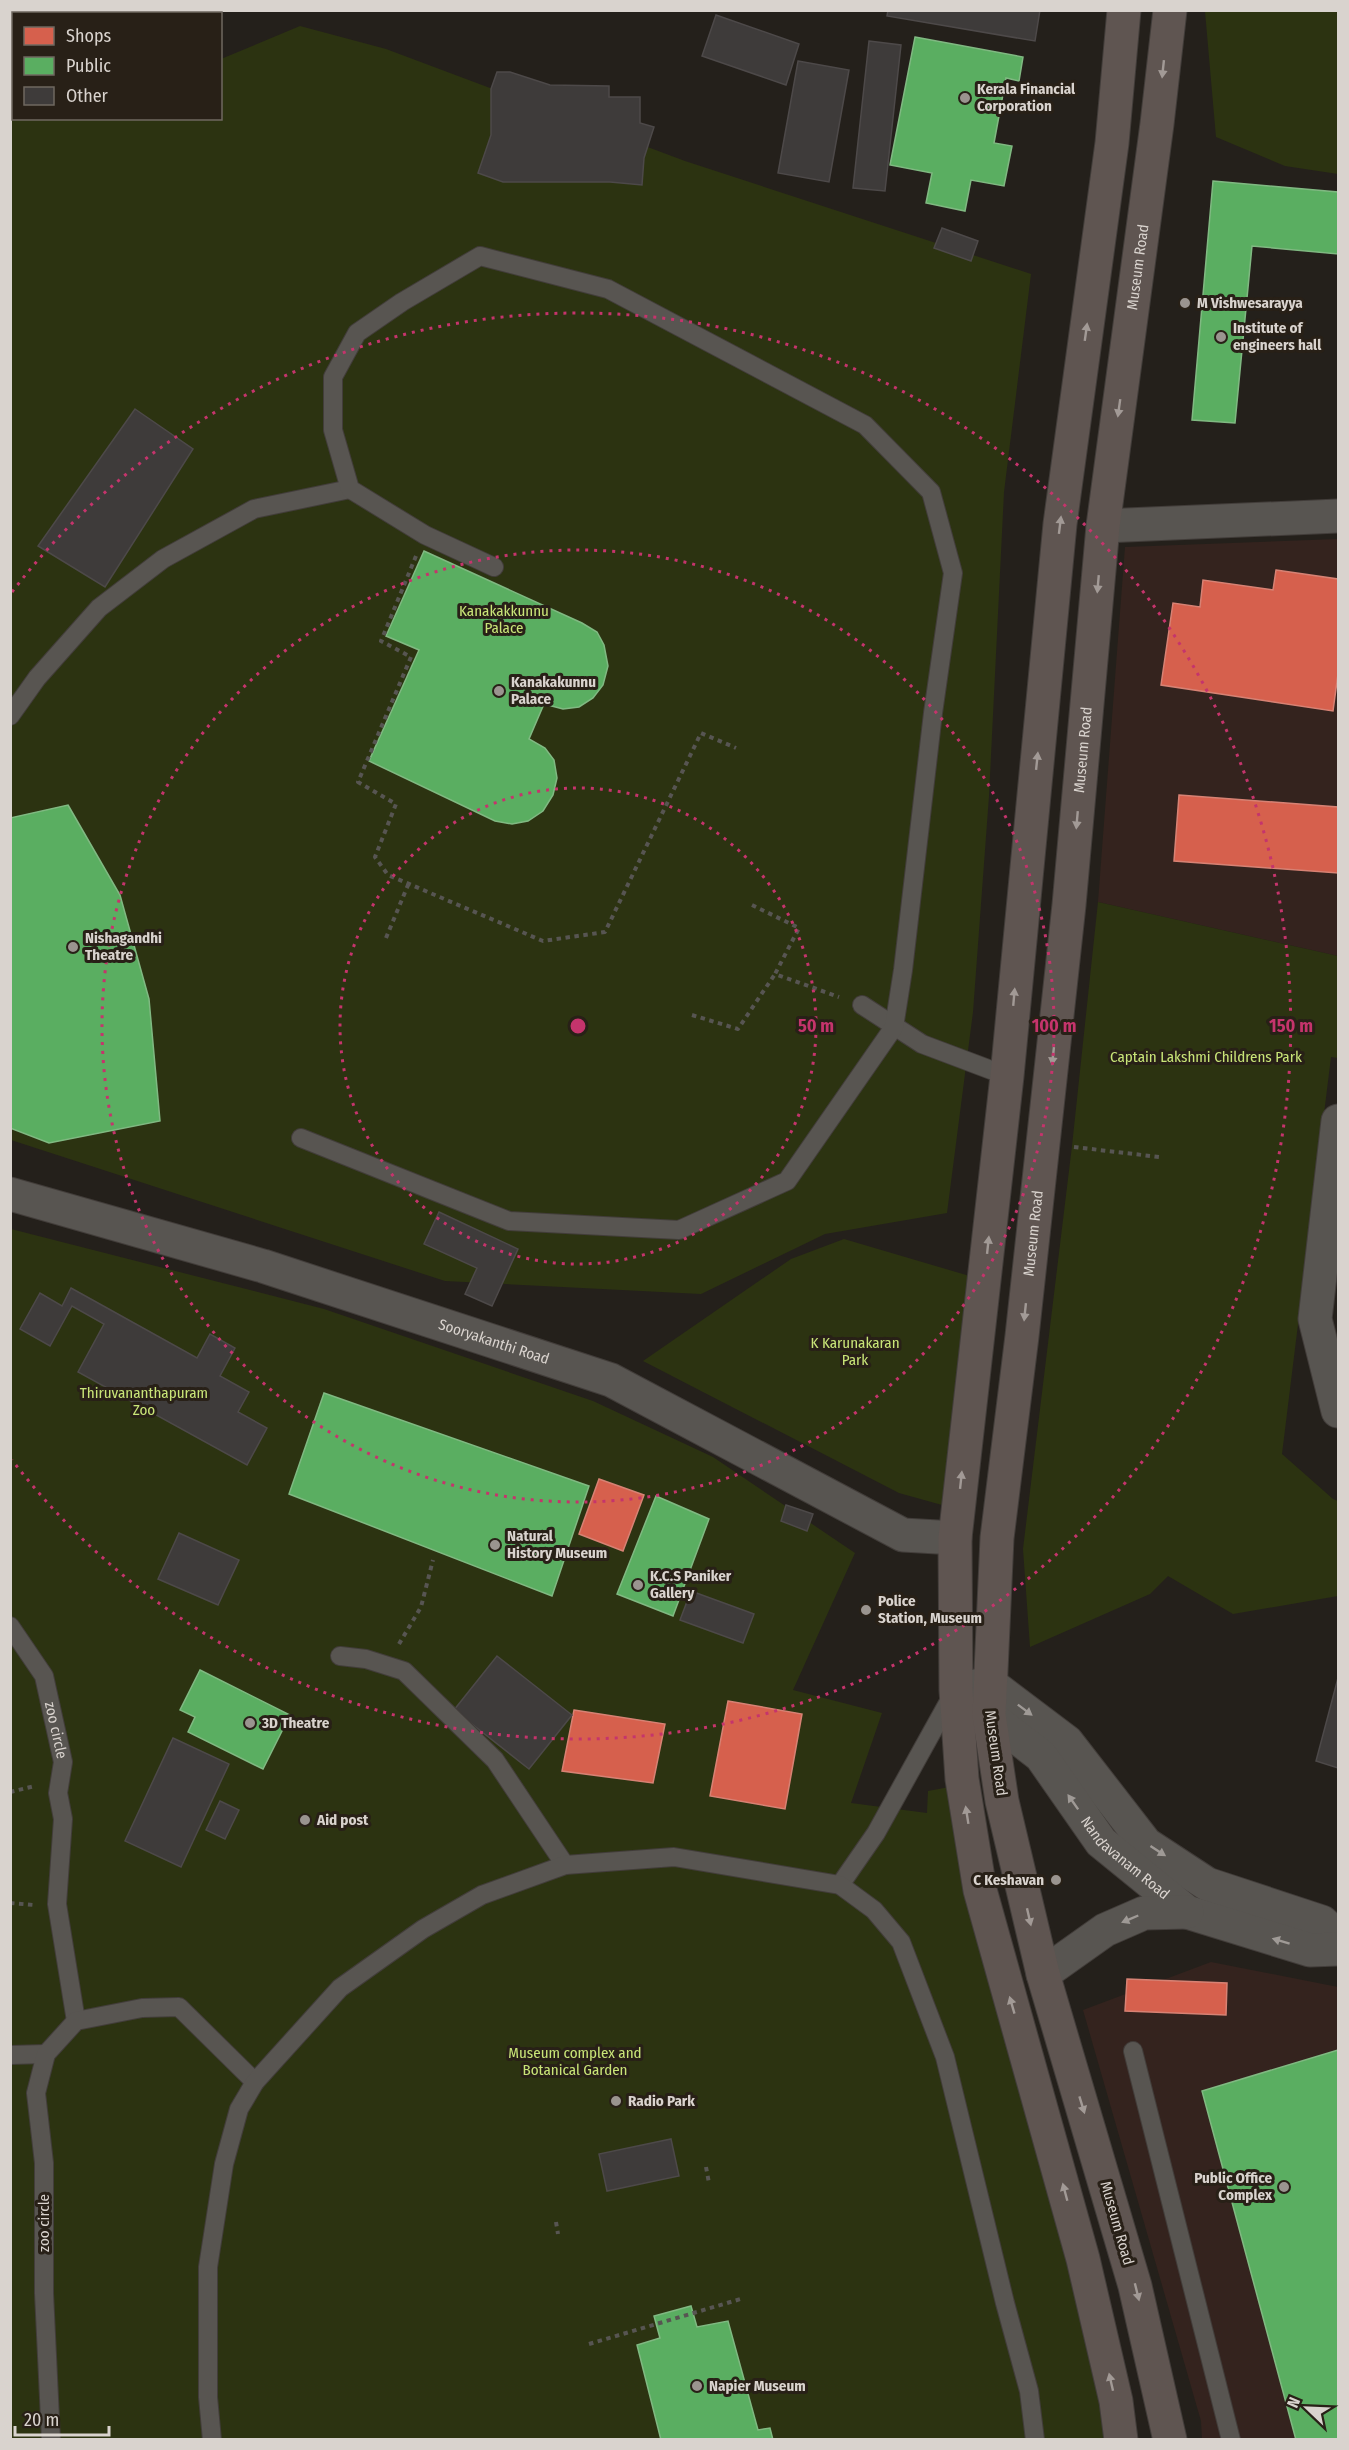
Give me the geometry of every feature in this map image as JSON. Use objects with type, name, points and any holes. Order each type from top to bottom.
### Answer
[{"type":"main road","points":[[1121,2439],[1116,2401],[1083,2259],[980,1890],[962,1779],[956,1690],[955,1538],[1007,1076],[1060,525],[1112,143],[1124,10]]},
{"type":"main road","name":"Museum Road","points":[[1170,10],[1103,526],[1070,893],[1044,1142],[997,1538],[989,1683],[989,1715],[1002,1801],[1043,1974],[1136,2286],[1170,2439]]},
{"type":"street","points":[[1103,526],[1338,516]]},
{"type":"street","points":[[1338,1122],[1315,1319],[1338,1412]]},
{"type":"street","name":"Sooryakanthi Road","points":[[10,1194],[263,1266],[611,1380],[903,1535],[955,1538]]},
{"type":"street","points":[[956,1690],[989,1683],[1067,1742],[1146,1844],[1207,1884],[1322,1922],[1338,1937]]},
{"type":"street","name":"Nandavanam Road","points":[[956,1690],[1041,1756],[1101,1842],[1187,1912],[1310,1950],[1338,1949]]},
{"type":"street","points":[[1043,1974],[1105,1930],[1144,1913],[1187,1912]]},
{"type":"lane","points":[[301,1138],[509,1221],[679,1230],[787,1181],[894,1027],[953,573],[931,492],[865,425],[608,289],[480,256],[402,302],[357,333],[333,377],[333,430],[350,489],[425,535],[494,567]]},
{"type":"lane","points":[[10,716],[37,678],[99,608],[163,559],[254,509],[350,489]]},
{"type":"lane","points":[[862,1005],[922,1044],[1007,1076]]},
{"type":"lane","name":"zoo circle","points":[[10,1626],[44,1676],[63,1762],[58,1793],[63,1819],[57,1904],[76,2020],[46,2054],[36,2093],[44,2163],[44,2294],[51,2439]]},
{"type":"lane","points":[[340,1656],[366,1659],[404,1671],[495,1760],[565,1865]]},
{"type":"lane","points":[[840,1885],[876,1833],[956,1690]]},
{"type":"lane","points":[[212,2439],[208,2397],[208,2267],[224,2164],[240,2109],[255,2082],[340,1988],[423,1929],[482,1896],[565,1865],[674,1857],[840,1885],[874,1910],[901,1942],[945,2057],[1005,2303],[1029,2391],[1035,2439]]},
{"type":"lane","points":[[76,2020],[142,2008],[179,2007],[255,2082]]},
{"type":"lane","points":[[1133,2051],[1231,2439]]},
{"type":"lane","points":[[10,2055],[46,2054]]},
{"type":"path","points":[[425,535],[381,641],[411,657],[358,782],[396,804],[375,857],[388,875],[543,941],[605,932],[701,733],[736,748]]},
{"type":"path","points":[[386,938],[408,885]]},
{"type":"path","points":[[692,1016],[738,1029],[775,974],[799,928],[752,905]]},
{"type":"path","points":[[775,974],[862,1005]]},
{"type":"path","points":[[1044,1142],[1159,1156]]},
{"type":"path","points":[[386,1665],[421,1606],[433,1560]]},
{"type":"path","points":[[706,2167],[709,2183]]},
{"type":"path","points":[[556,2222],[558,2234]]},
{"type":"path","points":[[589,2344],[744,2298]]},
{"type":"shaded area","points":[[1338,539],[1338,956],[1098,902],[1125,547]]},
{"type":"shaded area","points":[[1211,1962],[1338,1987],[1338,2439],[1202,2439],[1201,2421],[1083,2010]]},
{"type":"green space","points":[[1205,11],[1338,11],[1338,174],[1285,166],[1216,137]]},
{"type":"green space","name":"Kanakakkunnu Palace","points":[[300,26],[386,49],[685,161],[1031,274],[1004,492],[989,796],[973,1012],[947,1213],[825,1234],[701,1294],[445,1281],[11,1140],[10,83],[12,82],[12,120],[222,120],[222,59]]},
{"type":"green space","name":"Captain Lakshmi Childrens Park","points":[[1098,902],[1338,956],[1338,1058],[1331,1057],[1282,1454],[1338,1501],[1338,1596],[1233,1614],[1168,1576],[1150,1594],[1030,1647],[1023,1549],[1072,1146]]},
{"type":"green space","name":"Museum complex and Botanical Garden","points":[[11,1229],[324,1309],[593,1401],[713,1457],[855,1553],[793,1690],[882,1713],[851,1803],[927,1813],[928,1791],[955,1786],[1118,2439],[11,2439]]},
{"type":"green space","name":"K Karunakaran Park","points":[[844,1239],[973,1277],[942,1505],[899,1493],[643,1361],[791,1259]]},
{"type":"building: Shops","points":[[1276,570],[1338,579],[1338,674],[1333,711],[1161,685],[1173,603],[1200,607],[1203,580],[1273,590]]},
{"type":"building: Shops","points":[[1179,795],[1338,807],[1338,873],[1174,861]]},
{"type":"building: Shops","points":[[599,1479],[644,1495],[623,1551],[579,1534]]},
{"type":"building: Shops","points":[[728,1701],[802,1714],[785,1809],[710,1796]]},
{"type":"building: Shops","points":[[574,1710],[665,1724],[653,1783],[562,1771]]},
{"type":"building: Shops","points":[[1127,1979],[1227,1983],[1226,2015],[1125,2011]]},
{"type":"building: Public","points":[[915,37],[1023,57],[1019,81],[1006,78],[994,143],[1012,146],[1004,186],[971,180],[965,211],[926,203],[932,173],[890,165]]},
{"type":"building: Public","name":"Institute of engineers hall","points":[[1213,181],[1338,192],[1338,254],[1252,246],[1235,423],[1192,420]]},
{"type":"building: Public","name":"Kanakakunnu Palace","points":[[424,551],[582,623],[597,632],[604,645],[608,666],[603,685],[593,698],[579,707],[563,709],[544,704],[529,739],[545,748],[554,760],[557,778],[553,795],[543,811],[528,821],[512,824],[495,821],[369,761],[419,650],[386,636]]},
{"type":"building: Public","name":"Nishagandhi Theatre","points":[[68,805],[120,895],[149,999],[160,1121],[49,1143],[10,1128],[10,818]]},
{"type":"building: Public","name":"Natural History Museum","points":[[324,1393],[589,1486],[552,1596],[289,1494]]},
{"type":"building: Public","points":[[656,1496],[709,1519],[673,1616],[617,1594]]},
{"type":"building: Public","points":[[200,1670],[290,1715],[263,1769],[188,1732],[195,1717],[180,1710]]},
{"type":"building: Public","name":"Public Office Complex","points":[[1338,2050],[1338,2440],[1296,2440],[1202,2091]]},
{"type":"building: Public","name":"Napier Museum","points":[[691,2306],[697,2327],[728,2321],[758,2430],[770,2428],[773,2440],[661,2440],[637,2345],[660,2338],[654,2316]]},
{"type":"building: Other","points":[[92,10],[137,10],[136,12],[94,12]]},
{"type":"building: Other","points":[[888,10],[1040,10],[1035,41],[887,16]]},
{"type":"building: Other","points":[[716,15],[799,44],[786,85],[702,56]]},
{"type":"building: Other","points":[[869,41],[901,45],[885,191],[853,188]]},
{"type":"building: Other","points":[[798,61],[849,70],[829,182],[778,173]]},
{"type":"building: Other","points":[[497,72],[510,72],[550,85],[609,86],[609,97],[640,97],[640,123],[654,127],[644,158],[642,185],[610,182],[503,182],[478,173],[491,135],[491,89]]},
{"type":"building: Other","points":[[942,228],[978,241],[971,261],[934,248]]},
{"type":"building: Other","points":[[135,409],[193,449],[105,587],[38,546]]},
{"type":"building: Other","points":[[439,1212],[518,1249],[492,1306],[465,1294],[477,1268],[424,1244]]},
{"type":"building: Other","points":[[71,1288],[197,1358],[210,1334],[235,1348],[220,1376],[249,1392],[238,1412],[267,1428],[247,1465],[78,1372],[104,1324],[72,1306],[50,1346],[20,1329],[40,1293],[62,1306]]},
{"type":"building: Other","points":[[786,1505],[813,1514],[807,1531],[781,1521]]},
{"type":"building: Other","points":[[179,1533],[239,1560],[218,1605],[158,1579]]},
{"type":"building: Other","points":[[691,1591],[754,1614],[743,1643],[680,1620]]},
{"type":"building: Other","points":[[497,1656],[572,1715],[529,1769],[454,1710]]},
{"type":"building: Other","points":[[1338,1678],[1338,1768],[1316,1761]]},
{"type":"building: Other","points":[[173,1738],[229,1764],[181,1867],[125,1841]]},
{"type":"building: Other","points":[[220,1801],[239,1810],[225,1839],[206,1830]]},
{"type":"building: Other","points":[[671,2139],[679,2176],[607,2191],[599,2154]]},
{"type":"place","name":"Kerala Financial Corporation","points":[[965,98]]},
{"type":"place","name":"M Vishwesarayya","points":[[1185,303]]},
{"type":"place","name":"Institute of engineers hall","points":[[1221,337]]},
{"type":"place","name":"Kanakakunnu Palace","points":[[499,691]]},
{"type":"place","name":"Nishagandhi Theatre","points":[[73,947]]},
{"type":"place","name":"Natural History Museum","points":[[495,1545]]},
{"type":"place","name":"K.C.S Paniker Gallery","points":[[638,1585]]},
{"type":"place","name":"Police Station, Museum","points":[[866,1610]]},
{"type":"place","name":"3D Theatre","points":[[250,1723]]},
{"type":"place","name":"Aid post","points":[[305,1820]]},
{"type":"place","name":"C Keshavan","points":[[1056,1880]]},
{"type":"place","name":"Radio Park","points":[[616,2101]]},
{"type":"place","name":"Public Office Complex","points":[[1284,2187]]},
{"type":"place","name":"Napier Museum","points":[[697,2386]]},
{"type":"park label","name":"Thiruvananthapuram Zoo","points":[[144,1402]]}]
